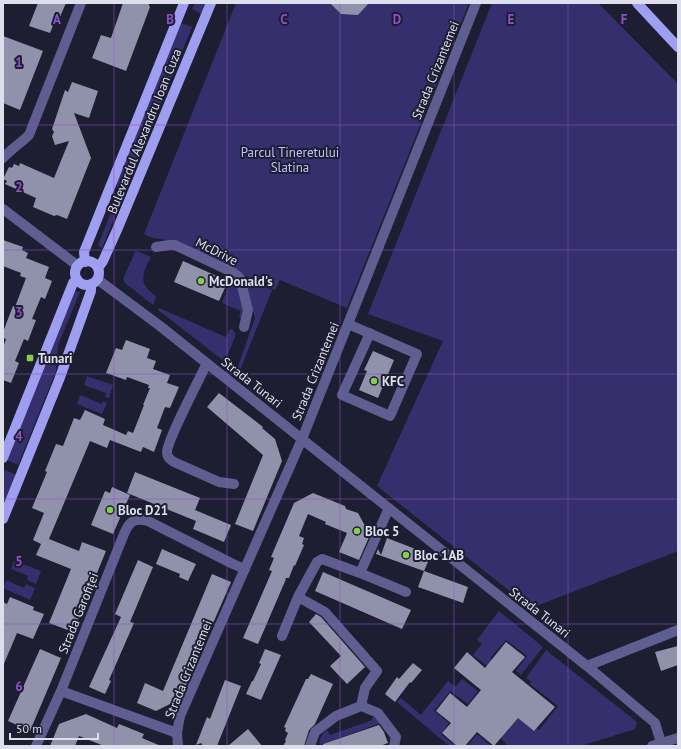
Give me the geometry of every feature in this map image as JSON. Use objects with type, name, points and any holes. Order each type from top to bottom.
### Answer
[{"type":"main road","name":"Bulevardul Alexandru Ioan Cuza","points":[[82,264],[84,252],[184,3]]},
{"type":"main road","name":"Bulevardul Alexandru Ioan Cuza","points":[[98,268],[103,261],[117,230],[212,3]]},
{"type":"main road","points":[[637,3],[678,47]]},
{"type":"main road","points":[[3,519],[59,380],[94,282],[99,274],[98,268],[91,262],[82,264],[76,270],[77,279],[82,284],[86,285],[94,282]]},
{"type":"main road","points":[[3,458],[73,283],[77,279]]},
{"type":"street","points":[[3,158],[29,134],[81,3]]},
{"type":"street","name":"Strada Crizantemei","points":[[178,746],[177,733],[180,716],[302,439],[476,3]]},
{"type":"street","points":[[3,209],[82,264]]},
{"type":"street","name":"McDrive","points":[[156,247],[175,245],[230,271],[240,278],[248,310],[244,327]]},
{"type":"street","name":"Strada Tunari","points":[[94,282],[154,322],[207,363],[586,666],[655,723],[658,745]]},
{"type":"street","points":[[348,324],[370,333],[417,354],[390,416],[342,395],[370,333]]},
{"type":"street","points":[[207,363],[167,449],[167,455],[169,459],[174,462],[218,482],[234,484]]},
{"type":"street","points":[[360,574],[389,508]]},
{"type":"street","name":"Strada Garofiței","points":[[36,746],[61,690],[127,528],[132,522],[139,519],[148,521],[232,564],[245,569]]},
{"type":"street","points":[[282,636],[298,597],[317,562],[322,559],[406,592]]},
{"type":"street","points":[[298,597],[325,612],[377,671],[365,688],[361,706]]},
{"type":"street","points":[[586,666],[678,630]]},
{"type":"street","points":[[61,690],[177,733]]},
{"type":"street","points":[[310,746],[315,732],[336,716],[361,706],[378,713],[396,737],[394,746]]},
{"type":"street","points":[[658,745],[678,738]]},
{"type":"green space","points":[[195,3],[208,3],[203,15],[192,9]]},
{"type":"green space","name":"Parcul Tineretului Slatina","points":[[236,3],[469,3],[347,308],[280,280],[275,290],[179,243],[170,240],[152,238],[144,234]]},
{"type":"green space","points":[[492,3],[598,3],[678,84],[678,551],[531,608],[377,486],[443,341],[368,314]]},
{"type":"green space","points":[[181,23],[192,27],[102,248],[98,245],[117,198],[117,183]]},
{"type":"green space","points":[[137,251],[151,257],[143,278],[146,287],[156,297],[153,305],[125,283],[123,279],[135,252]]},
{"type":"green space","points":[[240,274],[272,290],[240,370],[249,375],[246,380],[238,374],[237,369],[255,318],[250,299]]},
{"type":"green space","points":[[230,275],[236,279],[245,306],[243,319],[239,317],[241,311],[222,303],[231,281],[228,279]]},
{"type":"green space","points":[[75,291],[80,292],[58,345],[56,371],[18,465],[7,460]]},
{"type":"green space","points":[[159,308],[226,337],[230,329],[232,329],[235,333],[235,337],[226,359],[224,361],[158,310]]},
{"type":"green space","points":[[87,376],[113,385],[109,398],[105,397],[106,393],[84,385]]},
{"type":"green space","points":[[80,395],[102,404],[103,401],[107,403],[102,414],[77,404]]},
{"type":"green space","points":[[5,470],[17,475],[3,508],[3,476]]},
{"type":"green space","points":[[14,561],[41,571],[36,584],[27,580],[28,576],[11,569]]},
{"type":"green space","points":[[6,580],[24,588],[26,584],[35,588],[30,600],[3,588]]},
{"type":"green space","points":[[499,611],[543,647],[521,675],[516,671],[527,656],[506,640],[490,658],[496,663],[491,669],[473,655],[482,644],[477,640]]},
{"type":"green space","points":[[546,650],[637,722],[635,729],[581,746],[508,746],[499,736],[495,694],[539,730],[558,706],[530,684],[531,681],[526,678]]},
{"type":"green space","points":[[462,679],[478,691],[468,704],[450,691],[434,711],[449,723],[441,734],[455,746],[449,746],[397,702],[401,698],[421,715],[448,681],[455,687]]},
{"type":"green space","points":[[378,715],[381,723],[320,745],[320,738],[327,730],[330,735],[372,720],[372,718]]},
{"type":"green space","points":[[477,734],[491,746],[467,746]]},
{"type":"building","points":[[38,3],[66,3],[59,19],[56,18],[50,33],[29,26]]},
{"type":"building","points":[[123,3],[148,3],[150,7],[126,71],[92,58],[101,35],[111,38]]},
{"type":"building","points":[[330,3],[369,3],[358,15],[341,14]]},
{"type":"building","points":[[3,36],[43,51],[20,110],[3,103]]},
{"type":"building","points":[[72,82],[98,91],[89,118],[74,113],[91,158],[67,219],[57,215],[54,216],[33,207],[36,198],[5,184],[7,181],[3,179],[9,167],[12,168],[14,164],[19,166],[20,163],[54,178],[69,141],[55,145],[52,136],[54,132],[52,129],[65,90],[68,92]]},
{"type":"building","points":[[3,240],[23,247],[22,250],[28,253],[26,258],[49,267],[45,278],[52,281],[45,299],[41,297],[32,319],[36,320],[28,341],[24,339],[15,361],[19,363],[11,383],[3,380],[3,347],[6,339],[3,338],[3,332],[13,306],[15,307],[26,278],[20,276],[21,273],[3,266]]},
{"type":"building","name":"McDonald's","points":[[183,261],[228,281],[219,301],[174,282]]},
{"type":"building","points":[[126,340],[150,349],[147,358],[156,361],[153,369],[170,375],[167,383],[179,387],[170,408],[165,407],[157,428],[162,430],[154,452],[143,447],[141,452],[110,440],[107,448],[90,441],[49,539],[79,551],[82,542],[106,551],[73,632],[49,623],[71,569],[36,555],[41,544],[33,540],[44,513],[32,508],[47,472],[45,471],[56,444],[63,446],[74,418],[80,420],[85,410],[105,419],[103,425],[126,435],[128,431],[133,433],[150,388],[148,388],[149,385],[127,377],[126,380],[106,373],[116,348],[122,350]]},
{"type":"building","name":"KFC","points":[[373,351],[394,360],[378,398],[359,390],[367,371],[364,370]]},
{"type":"building","points":[[219,393],[263,427],[262,428],[275,439],[282,461],[253,531],[235,524],[263,455],[207,407]]},
{"type":"building","points":[[135,472],[200,498],[195,510],[231,525],[224,542],[193,529],[196,521],[127,493]]},
{"type":"building","name":"Bloc D21","points":[[112,487],[130,495],[113,534],[91,525],[105,491],[110,493]]},
{"type":"building","points":[[313,493],[345,506],[346,509],[358,513],[370,535],[359,560],[339,552],[347,533],[325,524],[326,522],[308,514],[299,536],[304,538],[302,544],[304,545],[289,578],[285,578],[286,579],[258,644],[243,638],[272,571],[269,570],[274,558],[271,557],[294,503]]},
{"type":"building","name":"Bloc 1AB","points":[[387,538],[431,555],[424,571],[376,554],[378,549],[381,555]]},
{"type":"building","points":[[162,549],[196,564],[188,581],[179,577],[180,574],[156,564]]},
{"type":"building","points":[[138,560],[153,567],[130,622],[134,623],[109,680],[111,681],[105,694],[89,687],[121,617],[115,614]]},
{"type":"building","points":[[424,571],[468,587],[463,603],[418,587]]},
{"type":"building","points":[[323,572],[411,610],[402,629],[315,591]]},
{"type":"building","points":[[212,574],[231,582],[180,699],[156,711],[137,703],[145,683],[163,691]]},
{"type":"building","points":[[10,597],[34,607],[33,610],[44,614],[33,639],[17,633],[3,666],[3,602],[7,604]]},
{"type":"building","points":[[316,614],[321,617],[365,667],[347,684],[330,666],[341,656],[309,622]]},
{"type":"building","points":[[506,642],[525,657],[512,672],[555,707],[534,731],[518,718],[494,746],[477,732],[465,746],[457,746],[442,733],[451,723],[436,711],[450,693],[467,707],[481,690],[454,668],[467,652],[485,668]]},
{"type":"building","points":[[678,646],[678,665],[661,671],[655,652]]},
{"type":"building","points":[[40,649],[61,658],[30,731],[8,721]]},
{"type":"building","points":[[265,649],[281,655],[261,700],[246,694],[261,664],[259,663]]},
{"type":"building","points":[[413,663],[422,670],[411,683],[410,682],[395,702],[385,694],[397,677],[399,679]]},
{"type":"building","points":[[311,674],[333,684],[315,724],[309,730],[304,746],[283,746],[288,733],[285,731],[286,728],[284,727],[306,679],[308,679]]},
{"type":"building","points":[[225,680],[241,686],[217,746],[203,746],[201,743],[196,745],[207,717],[210,719]]},
{"type":"building","points":[[86,714],[117,728],[119,724],[144,734],[142,738],[161,746],[104,746],[79,736],[75,746],[50,746],[59,724]]},
{"type":"building","points":[[379,725],[384,732],[388,743],[380,746],[323,746],[323,744]]},
{"type":"building","points":[[248,729],[262,746],[228,746]]},
{"type":"place","name":"McDonald's","points":[[201,281]]},
{"type":"place","name":"Tunari","points":[[30,358]]},
{"type":"place","name":"KFC","points":[[374,381]]},
{"type":"place","name":"Bloc D21","points":[[110,510]]},
{"type":"place","name":"Bloc 5","points":[[357,531]]},
{"type":"place","name":"Bloc 1AB","points":[[406,555]]}]
